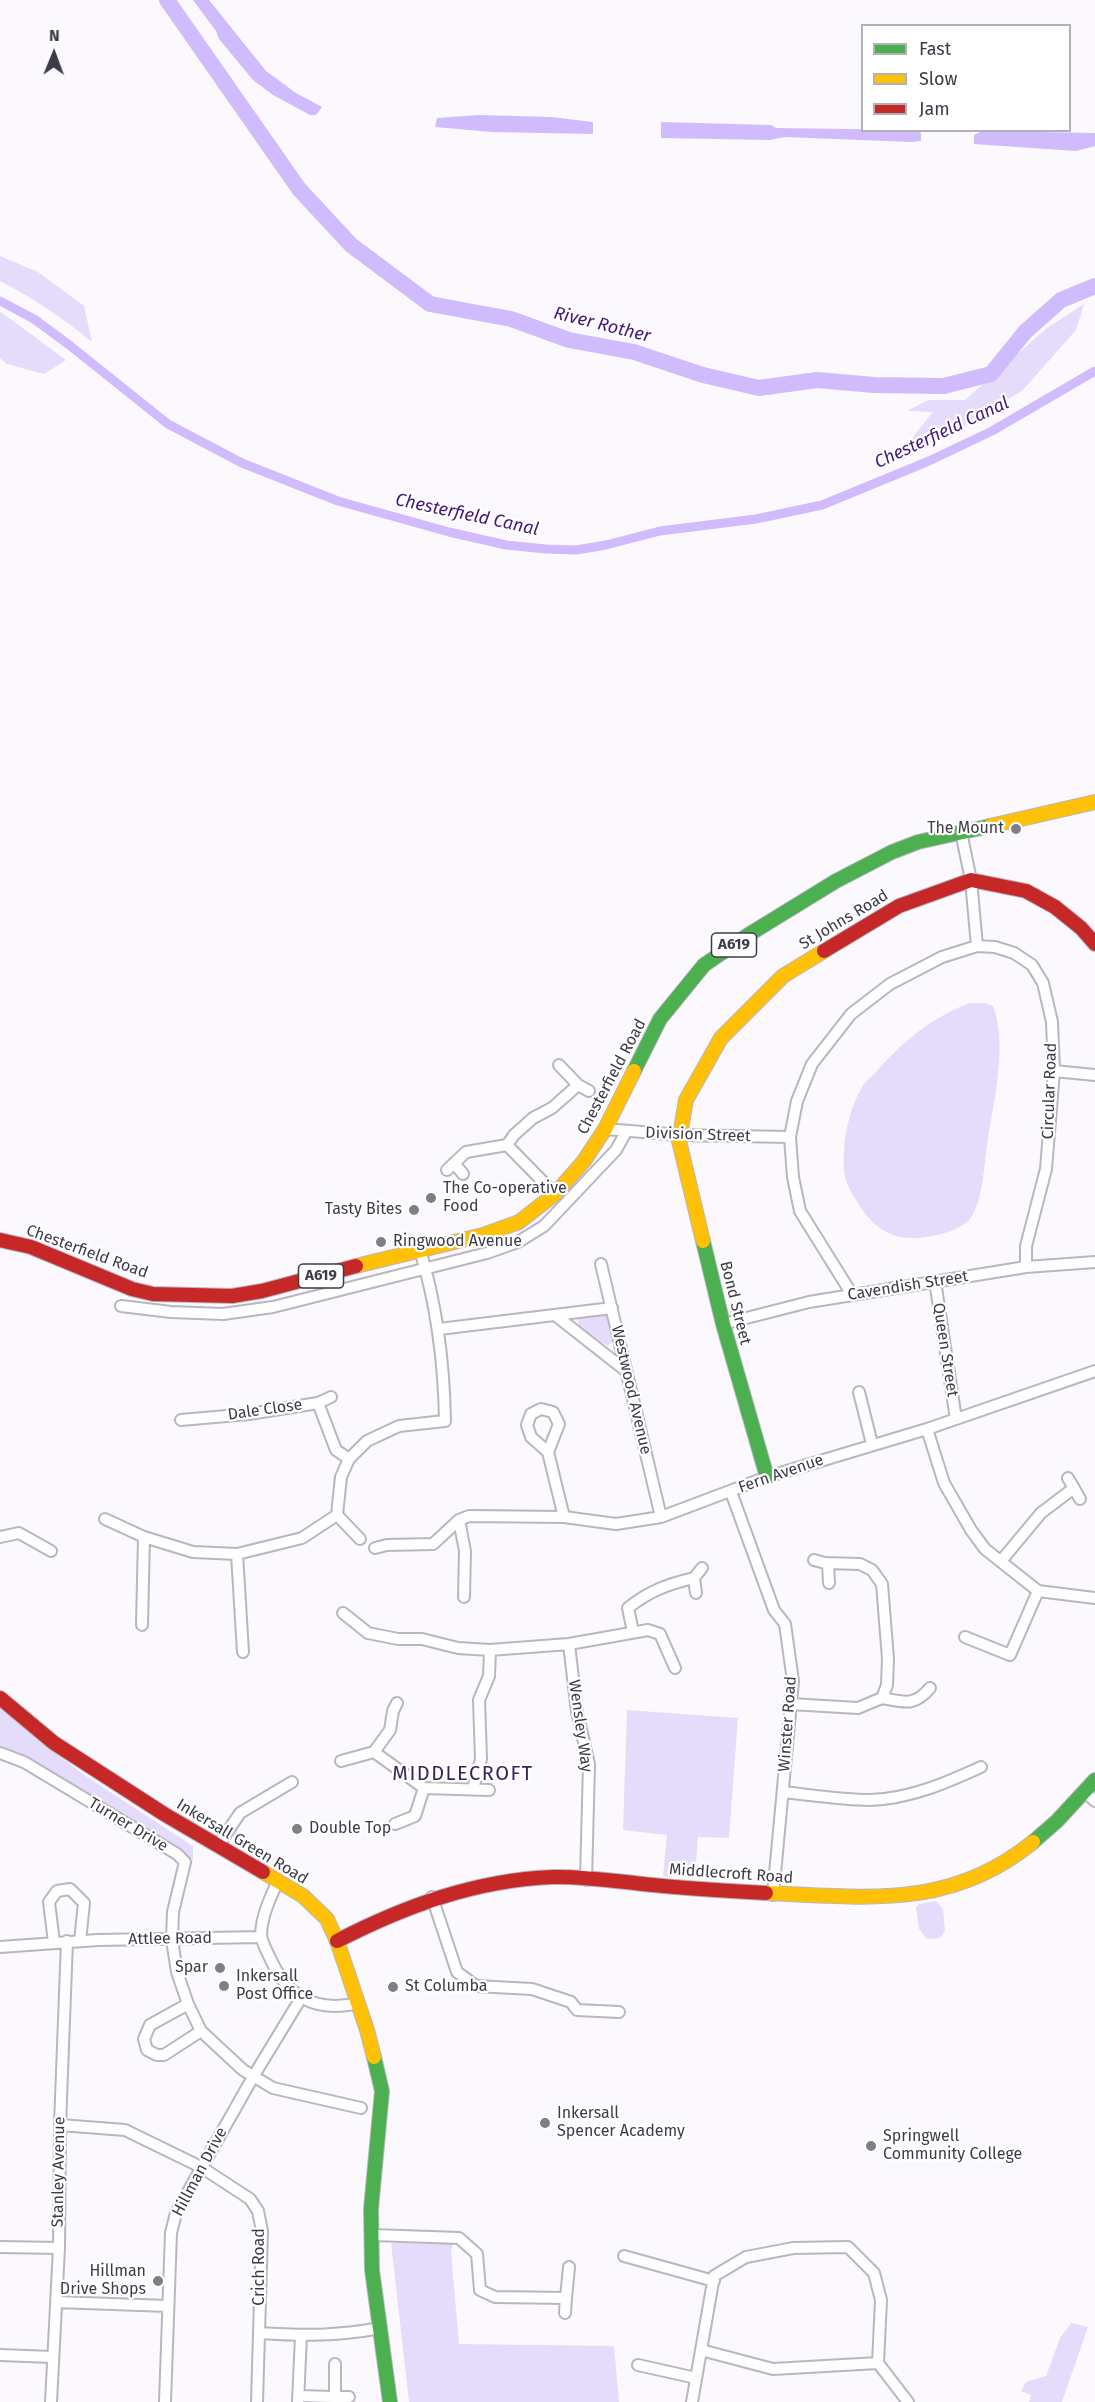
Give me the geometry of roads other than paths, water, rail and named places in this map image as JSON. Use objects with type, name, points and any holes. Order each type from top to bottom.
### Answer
[{"type":"main road","name":"Chesterfield Road","points":[[0,1240],[31,1247],[132,1289],[153,1294],[232,1296],[262,1292],[483,1235],[519,1222],[555,1194],[584,1161],[605,1129],[660,1020],[704,965],[836,881],[901,848],[918,842],[1095,801]]},
{"type":"main road","points":[[970,879],[1026,891],[1055,907],[1081,928],[1095,944]]},
{"type":"main road","name":"St Johns Road","points":[[680,1135],[686,1100],[721,1038],[783,976],[899,906],[970,879]]},
{"type":"main road","name":"Bond Street","points":[[680,1135],[679,1141],[723,1324],[767,1477]]},
{"type":"main road","name":"Inkersall Green Road","points":[[0,1698],[54,1743],[164,1815],[303,1896],[327,1919],[358,2003],[382,2091],[371,2209],[372,2270],[390,2402]]},
{"type":"main road","name":"Middlecroft Road","points":[[337,1941],[432,1897],[499,1882],[556,1877],[773,1895],[869,1898],[908,1895],[953,1886],[979,1877],[1009,1861],[1035,1842],[1090,1796],[1095,1780]]},
{"type":"street","points":[[962,832],[970,879],[977,946]]},
{"type":"street","name":"Circular Road","points":[[849,1295],[848,1288],[801,1211],[794,1177],[790,1137],[797,1101],[812,1064],[851,1014],[890,984],[942,957],[977,946],[995,947],[1014,953],[1032,965],[1043,983],[1052,1023],[1054,1071],[1046,1169],[1026,1246],[1026,1267]]},
{"type":"street","points":[[559,1065],[578,1085],[589,1091]]},
{"type":"street","points":[[1054,1071],[1095,1075]]},
{"type":"street","points":[[463,1174],[450,1167],[466,1152],[507,1145],[514,1135],[533,1118],[552,1108],[578,1085]]},
{"type":"street","name":"Division Street","points":[[605,1129],[680,1135],[790,1137]]},
{"type":"street","points":[[121,1306],[171,1312],[224,1314],[273,1307],[369,1281],[426,1270],[518,1242],[544,1226],[616,1150],[626,1132]]},
{"type":"street","points":[[507,1145],[555,1194]]},
{"type":"street","points":[[360,1539],[337,1515],[341,1477],[349,1459],[367,1441],[399,1426],[445,1421],[444,1375],[439,1329],[420,1250]]},
{"type":"street","name":"Cavendish Street","points":[[723,1324],[809,1302],[849,1295],[1026,1267],[1095,1262]]},
{"type":"street","name":"Westwood Avenue","points":[[601,1264],[661,1516]]},
{"type":"street","name":"Queen Street","points":[[935,1281],[956,1419]]},
{"type":"street","points":[[439,1329],[612,1308]]},
{"type":"street","points":[[555,1314],[625,1370]]},
{"type":"street","name":"Fern Avenue","points":[[459,1520],[469,1516],[564,1517],[616,1524],[661,1516],[767,1477],[927,1429],[1095,1371]]},
{"type":"street","points":[[859,1392],[872,1444]]},
{"type":"street","points":[[318,1403],[331,1397]]},
{"type":"street","name":"Dale Close","points":[[181,1420],[249,1414],[318,1403],[336,1450],[349,1459]]},
{"type":"street","points":[[927,1429],[944,1483],[985,1549],[1038,1591],[1095,1598]]},
{"type":"street","points":[[548,1452],[564,1517]]},
{"type":"street","points":[[1001,1561],[1041,1513],[1071,1483],[1080,1499]]},
{"type":"street","name":"Winster Road","points":[[731,1492],[774,1610],[785,1624],[792,1669],[773,1895]]},
{"type":"street","points":[[105,1519],[144,1538],[193,1552],[237,1554],[302,1538],[337,1515]]},
{"type":"street","points":[[375,1548],[387,1545],[433,1544],[459,1520]]},
{"type":"street","points":[[459,1520],[465,1551],[464,1597]]},
{"type":"street","points":[[0,1537],[20,1533],[51,1551]]},
{"type":"street","points":[[142,1625],[144,1538]]},
{"type":"street","points":[[237,1554],[243,1652]]},
{"type":"street","points":[[814,1560],[860,1564],[872,1570],[882,1584],[888,1659],[887,1685],[882,1698]]},
{"type":"street","points":[[828,1563],[829,1583]]},
{"type":"street","points":[[633,1632],[628,1608],[645,1595],[669,1583],[694,1578],[702,1568]]},
{"type":"street","points":[[694,1578],[696,1593]]},
{"type":"street","points":[[965,1637],[1010,1655],[1038,1591]]},
{"type":"street","points":[[343,1613],[368,1633],[398,1639],[422,1639],[458,1648],[490,1650],[569,1644],[648,1630],[660,1634],[675,1668]]},
{"type":"street","name":"Wensley Way","points":[[569,1644],[577,1712],[589,1764],[586,1880]]},
{"type":"street","points":[[473,1789],[481,1759],[479,1700],[489,1676],[490,1650]]},
{"type":"street","points":[[790,1704],[858,1708],[882,1698],[914,1702],[922,1698],[930,1688]]},
{"type":"street","points":[[341,1761],[374,1752],[390,1730],[393,1711],[397,1703]]},
{"type":"street","points":[[374,1752],[424,1788],[489,1790]]},
{"type":"street","name":"Turner Drive","points":[[0,1753],[24,1762],[177,1854],[184,1862],[173,1912],[172,1940],[177,1972],[188,2004],[201,2031]]},
{"type":"street","points":[[783,1792],[870,1800],[894,1797],[916,1793],[981,1767]]},
{"type":"street","points":[[218,1846],[240,1813],[292,1782]]},
{"type":"street","points":[[395,1824],[415,1816],[424,1788]]},
{"type":"street","points":[[278,1881],[267,1906],[261,1937],[277,1973],[289,1989],[301,1998],[317,2004],[343,2007],[358,2003]]},
{"type":"street","points":[[54,1942],[49,1902],[57,1891],[70,1889],[84,1903],[80,1941]]},
{"type":"street","points":[[432,1897],[457,1972],[476,1986],[532,1989],[571,2002],[577,2010],[619,2012]]},
{"type":"street","name":"Attlee Road","points":[[0,1947],[67,1941],[261,1937]]},
{"type":"street","name":"Stanley Avenue","points":[[51,2402],[59,2248],[60,2125],[67,1941]]},
{"type":"street","name":"Hillman Drive","points":[[165,2402],[171,2233],[176,2213],[301,1998]]},
{"type":"street","points":[[188,2004],[150,2025],[144,2039],[147,2050],[157,2055],[164,2055],[201,2031],[253,2077],[273,2088],[361,2108]]},
{"type":"street","name":"Crich Road","points":[[60,2125],[125,2130],[201,2167],[250,2199],[258,2211],[262,2231],[257,2402]]},
{"type":"street","points":[[373,2235],[459,2238],[477,2254],[480,2290],[495,2297],[566,2298]]},
{"type":"street","points":[[0,2247],[59,2248]]},
{"type":"street","points":[[692,2402],[714,2278],[746,2257],[793,2248],[848,2247],[873,2273],[881,2300],[878,2363],[908,2402]]},
{"type":"street","points":[[624,2256],[714,2278]]},
{"type":"street","points":[[565,2313],[568,2267]]},
{"type":"street","points":[[56,2302],[168,2306]]},
{"type":"street","points":[[260,2333],[338,2336],[381,2328]]},
{"type":"street","points":[[301,2336],[298,2399],[349,2397]]},
{"type":"street","points":[[701,2350],[773,2369],[878,2363]]},
{"type":"street","points":[[0,2355],[52,2357]]},
{"type":"street","points":[[335,2364],[335,2397]]},
{"type":"street","points":[[638,2365],[696,2378]]},
{"type":"waterway","name":"River Rother","points":[[167,0],[299,189],[351,245],[430,304],[511,319],[569,340],[634,352],[703,375],[759,388],[817,380],[874,385],[944,386],[991,374],[1025,332],[1061,300],[1095,286]]},
{"type":"waterway","name":"Chesterfield Canal","points":[[0,301],[34,319],[168,424],[242,463],[338,501],[449,532],[506,545],[546,549],[576,550],[660,531],[756,519],[822,505],[929,461],[992,431],[1095,371]]},
{"type":"place","name":"The Mount","points":[[1016,829]]},
{"type":"place","name":"The Co-operative Food","points":[[431,1198]]},
{"type":"place","name":"Tasty Bites","points":[[414,1210]]},
{"type":"place","name":"Ringwood Avenue","points":[[381,1242]]},
{"type":"place","name":"Double Top","points":[[297,1829]]},
{"type":"place","name":"Spar","points":[[220,1968]]},
{"type":"place","name":"Inkersall Post Office","points":[[224,1986]]},
{"type":"place","name":"St Columba","points":[[393,1987]]},
{"type":"place","name":"Inkersall Spencer Academy","points":[[545,2123]]},
{"type":"place","name":"Springwell Community College","points":[[871,2146]]},
{"type":"place","name":"Hillman Drive Shops","points":[[158,2281]]},
{"type":"district","name":"MIDDLECROFT","points":[[463,1774]]}]
